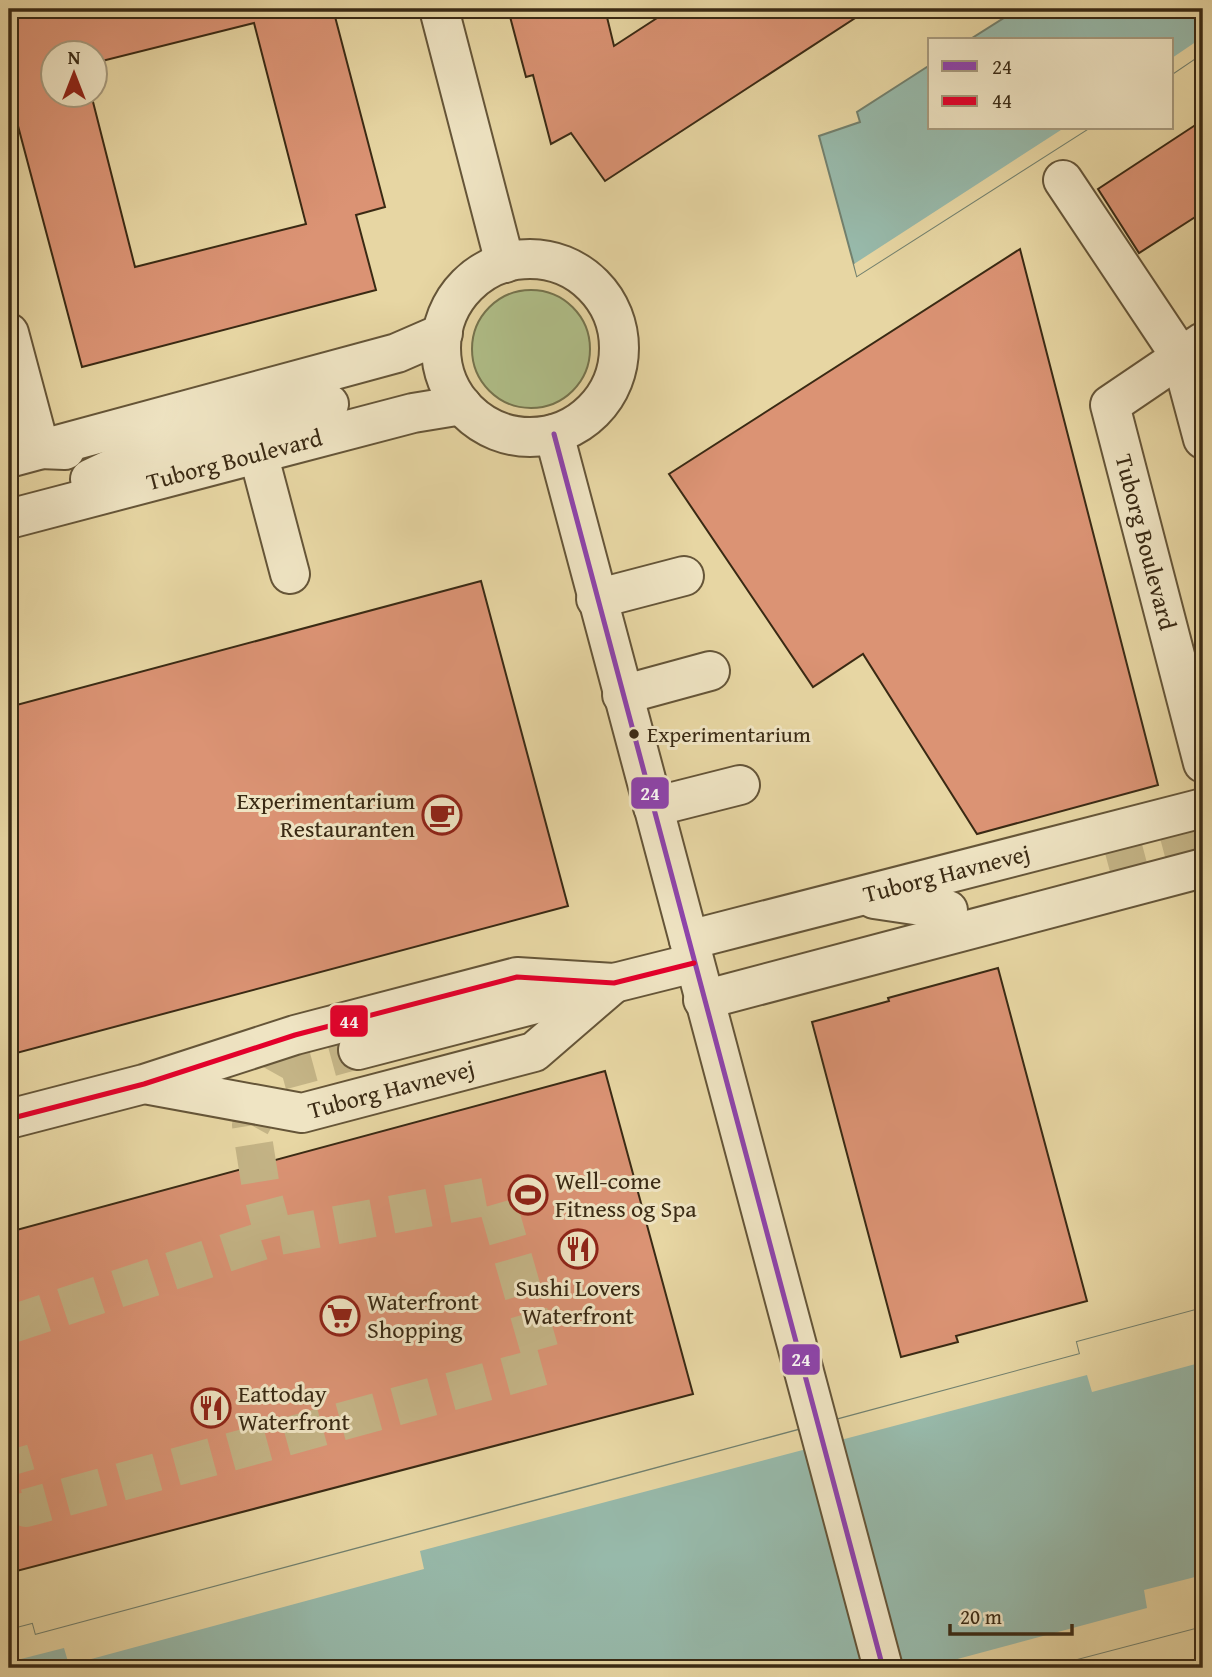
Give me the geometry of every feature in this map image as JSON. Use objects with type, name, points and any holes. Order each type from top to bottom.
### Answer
[{"type":"street","points":[[439,9],[505,263]]},
{"type":"street","points":[[1063,180],[1192,349],[1203,439]]},
{"type":"street","points":[[531,259],[557,263],[580,274],[600,293],[614,316],[619,340],[619,364],[611,387],[597,408],[577,424],[554,434],[528,437],[502,433],[480,422],[462,405],[445,371],[442,358],[443,333],[450,309],[464,289],[482,273],[505,263],[531,259]]},
{"type":"street","points":[[9,333],[24,453]]},
{"type":"street","points":[[24,453],[397,353],[443,333]]},
{"type":"street","name":"Tuborg Boulevard","points":[[1192,349],[1110,405],[1203,763]]},
{"type":"street","points":[[9,518],[145,453],[329,404]]},
{"type":"street","name":"Tuborg Boulevard","points":[[9,518],[413,413],[462,405]]},
{"type":"street","points":[[554,434],[596,600],[883,1668]]},
{"type":"street","points":[[24,453],[145,453]]},
{"type":"street","points":[[258,453],[290,574]]},
{"type":"street","points":[[596,600],[684,576]]},
{"type":"street","points":[[622,695],[709,671]]},
{"type":"street","points":[[653,807],[740,785]]},
{"type":"street","name":"Tuborg Havnevej","points":[[144,1084],[302,1113],[534,1052],[614,983],[691,952],[855,897],[1203,808]]},
{"type":"street","points":[[872,956],[948,910],[1109,868]]},
{"type":"street","points":[[704,1000],[1203,868]]},
{"type":"street","points":[[855,897],[948,910]]},
{"type":"street","name":"Tuborg Havnevej","points":[[9,1119],[144,1084],[295,1035],[517,977],[614,983]]},
{"type":"street","points":[[358,1050],[614,983]]},
{"type":"green space","points":[[531,290],[554,294],[573,307],[586,326],[590,349],[586,372],[573,391],[554,404],[531,408],[508,404],[489,391],[476,372],[472,349],[476,326],[489,307],[508,294]]},
{"type":"shaded area","points":[[1018,9],[1203,9],[1203,53],[1174,73],[1174,38],[972,38]]},
{"type":"shaded area","points":[[928,66],[928,130],[1086,130],[857,276],[819,136],[860,122],[857,112]]},
{"type":"shaded area","points":[[1203,1308],[1203,1626],[1043,1668],[9,1668],[9,1630],[32,1624],[35,1635],[1080,1354],[1077,1342]]},
{"type":"pier","points":[[1203,37],[1203,53],[1174,73],[1174,57]]},
{"type":"pier","points":[[1061,130],[1086,130],[857,276],[854,264]]},
{"type":"pier","points":[[1203,1308],[1203,1362],[1092,1392],[1087,1375],[420,1551],[424,1569],[69,1665],[64,1648],[9,1662],[9,1630],[32,1624],[35,1635],[569,1492],[1080,1354],[1077,1342]]},
{"type":"pier","points":[[1203,1575],[1203,1626],[1043,1668],[924,1668],[1147,1608],[1144,1590]]},
{"type":"building","points":[[9,9],[333,9],[385,207],[356,215],[376,290],[82,367],[9,92]],"holes":[[[254,23],[306,224],[135,267],[95,108],[38,108],[38,38],[108,38],[108,60]]]},
{"type":"building","points":[[508,9],[605,9],[614,46],[671,9],[869,9],[605,181],[571,133],[551,144],[533,75],[526,77]]},
{"type":"building","points":[[1203,120],[1203,212],[1139,253],[1098,189]]},
{"type":"building","points":[[1020,249],[1158,785],[977,834],[863,654],[813,687],[669,474]]},
{"type":"building","points":[[481,581],[568,906],[9,1055],[9,707]]},
{"type":"building","points":[[998,968],[1087,1301],[956,1336],[958,1342],[901,1357],[812,1022]]},
{"type":"building","name":"Waterfront Shopping","points":[[605,1071],[693,1394],[9,1573],[9,1232]]},
{"type":"tunnel","points":[[1109,868],[1199,844]]},
{"type":"tunnel","points":[[274,1237],[261,1188],[251,1125],[281,1071],[358,1050]]},
{"type":"tunnel","points":[[9,1325],[274,1237],[495,1195],[544,1366],[26,1508],[9,1450]]},
{"type":"transit line","name":"24","points":[[554,434],[883,1668]]},
{"type":"transit line","name":"44","points":[[9,1119],[144,1084],[295,1035],[517,977],[614,983],[694,963]]},
{"type":"place","name":"Experimentarium","points":[[634,734]]},
{"type":"place","name":"Experimentarium Restauranten","points":[[442,815]]},
{"type":"place","name":"Well-come Fitness og Spa","points":[[528,1195]]},
{"type":"place","name":"Sushi Lovers Waterfront","points":[[578,1249]]},
{"type":"place","name":"Waterfront Shopping","points":[[340,1316]]},
{"type":"place","name":"Eattoday Waterfront","points":[[211,1408]]}]
